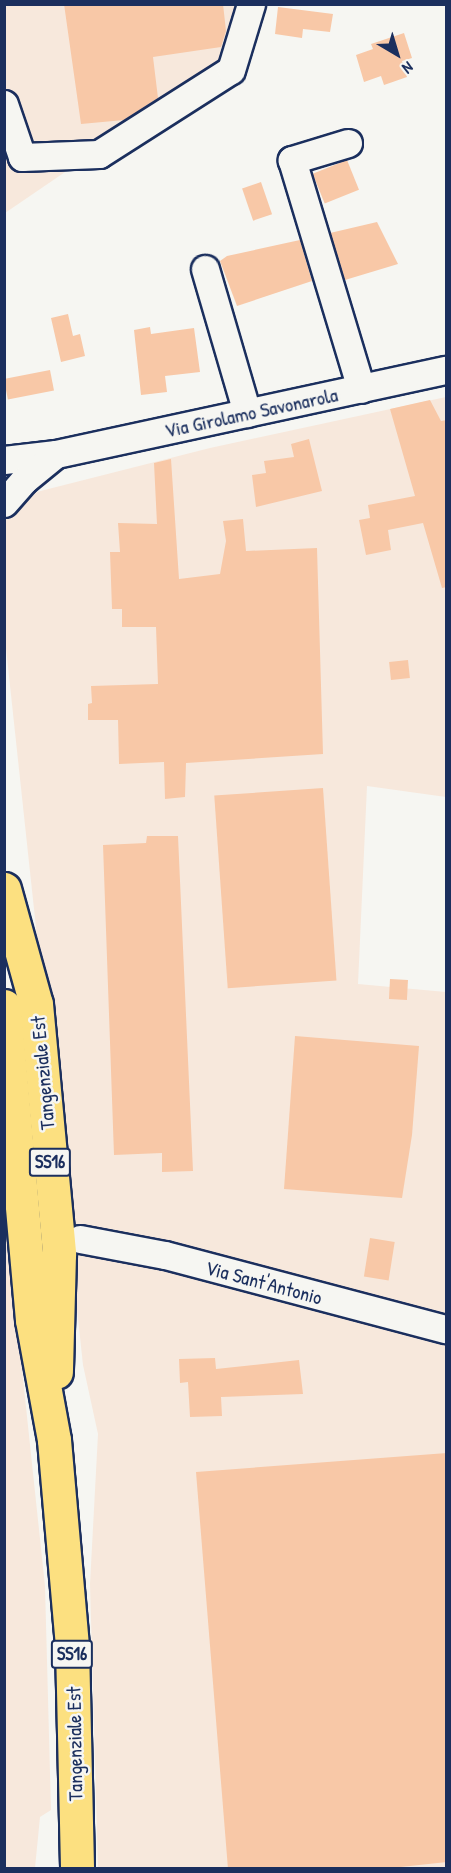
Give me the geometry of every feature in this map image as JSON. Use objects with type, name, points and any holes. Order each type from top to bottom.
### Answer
[{"type":"main road","name":"Tangenziale Est","points":[[4,889],[36,1004],[58,1242],[54,1440]]},
{"type":"main road","name":"Tangenziale Est","points":[[4,1006],[32,1320],[54,1440],[72,1646],[77,1869]]},
{"type":"street","points":[[4,104],[22,157],[99,154],[231,70],[251,4]]},
{"type":"street","points":[[348,143],[292,160],[361,389]]},
{"type":"street","points":[[205,269],[247,413]]},
{"type":"street","name":"Via Girolamo Savonarola","points":[[4,460],[42,460],[447,370]]},
{"type":"street","name":"Via Girolamo Savonarola","points":[[4,444],[42,460]]},
{"type":"street","points":[[4,503],[42,460]]},
{"type":"street","name":"Via Girolamo Savonarola","points":[[4,486],[42,460]]},
{"type":"street","name":"Via Sant'Antonio","points":[[80,1239],[165,1255],[447,1329]]},
{"type":"shaded area","points":[[5,5],[254,5],[244,50],[5,213]]},
{"type":"shaded area","points":[[446,397],[446,797],[367,786],[358,984],[446,992],[446,1868],[98,1868],[90,1584],[98,1434],[83,1365],[5,639],[4,506],[9,499],[210,448]]},
{"type":"shaded area","points":[[4,1200],[45,1586],[51,1810],[40,1817],[35,1868],[4,1868]]},
{"type":"building","points":[[64,4],[223,4],[226,31],[221,47],[153,57],[158,98],[124,120],[81,124]]},
{"type":"building","points":[[278,7],[333,14],[330,32],[303,29],[302,38],[275,34]]},
{"type":"building","points":[[404,33],[412,58],[402,61],[407,77],[384,85],[381,76],[364,82],[356,55],[373,49],[371,44]]},
{"type":"building","points":[[347,160],[359,190],[325,204],[313,174]]},
{"type":"building","points":[[261,182],[272,214],[253,221],[242,189]]},
{"type":"building","points":[[377,222],[398,264],[345,280],[330,233]]},
{"type":"building","points":[[300,240],[312,281],[237,306],[220,261],[227,256]]},
{"type":"building","points":[[68,314],[73,336],[80,334],[85,356],[61,362],[51,318]]},
{"type":"building","points":[[150,327],[151,334],[194,328],[200,372],[165,376],[167,392],[141,395],[134,330]]},
{"type":"building","points":[[50,370],[54,391],[8,400],[4,379]]},
{"type":"building","points":[[430,400],[441,421],[447,420],[447,587],[442,588],[423,523],[388,530],[391,550],[366,555],[359,520],[370,518],[368,505],[415,496],[390,409]]},
{"type":"building","points":[[309,439],[322,491],[256,507],[252,475],[266,473],[264,461],[294,457],[291,444]]},
{"type":"building","points":[[171,459],[179,579],[220,574],[226,541],[223,521],[243,519],[246,551],[317,548],[323,754],[186,763],[185,797],[165,799],[164,762],[119,764],[118,720],[88,720],[88,704],[92,703],[91,686],[158,684],[156,627],[122,627],[122,609],[112,609],[110,552],[120,552],[118,523],[157,524],[154,463]]},
{"type":"building","points":[[408,660],[410,678],[391,680],[389,662]]},
{"type":"building","points":[[323,788],[336,981],[228,988],[214,796]]},
{"type":"building","points":[[147,836],[178,836],[193,1171],[162,1172],[162,1153],[114,1155],[103,845],[146,843]]},
{"type":"building","points":[[390,979],[408,980],[407,1000],[389,999]]},
{"type":"building","points":[[295,1036],[419,1046],[412,1135],[402,1198],[284,1189]]},
{"type":"building","points":[[370,1238],[395,1242],[389,1280],[364,1277]]},
{"type":"building","points":[[215,1358],[216,1369],[299,1360],[303,1394],[221,1397],[222,1416],[190,1417],[188,1382],[180,1383],[179,1359]]},
{"type":"building","points":[[447,1453],[447,1862],[382,1869],[228,1869],[196,1472]]}]
